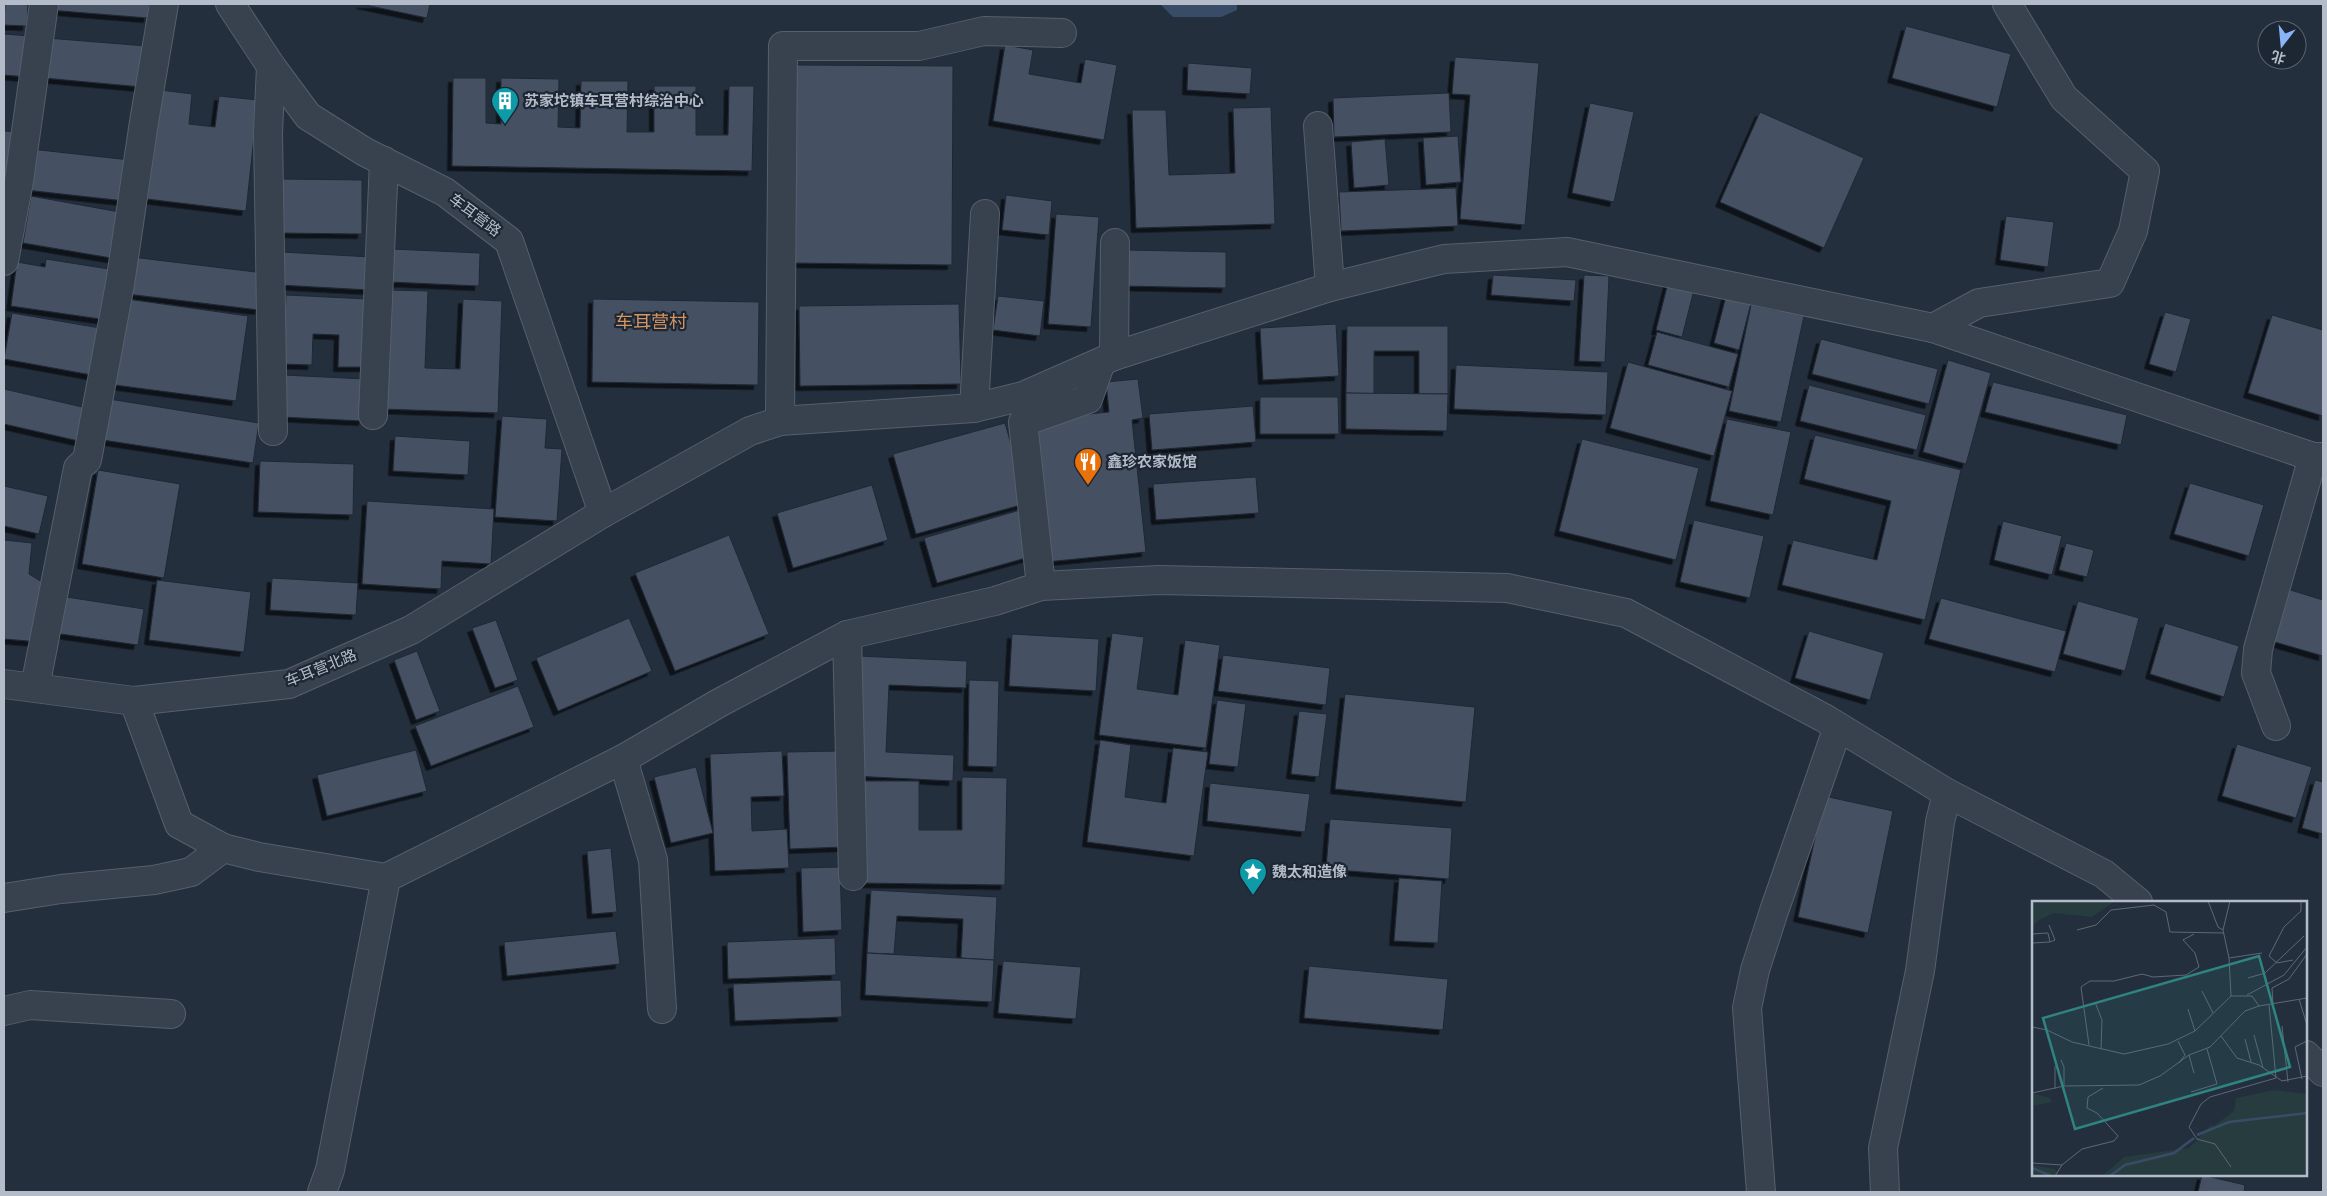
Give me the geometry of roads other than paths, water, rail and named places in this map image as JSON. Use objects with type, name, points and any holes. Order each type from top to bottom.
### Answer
[{"type":"street","points":[[4,261],[19,181],[44,4]]},
{"type":"street","points":[[35,687],[78,468],[87,460],[95,421],[120,284],[164,4]]},
{"type":"street","name":"车耳营路","points":[[230,4],[271,66],[308,116],[384,161],[445,192],[509,241],[604,513]]},
{"type":"street","points":[[1933,328],[1979,303],[2110,283],[2133,231],[2145,171],[2064,98],[2007,4]]},
{"type":"street","points":[[780,421],[783,46],[919,46],[984,31],[1062,33]]},
{"type":"street","points":[[271,66],[268,133],[274,431]]},
{"type":"street","points":[[1318,126],[1330,287]]},
{"type":"street","points":[[372,415],[384,161]]},
{"type":"street","points":[[974,408],[985,214]]},
{"type":"street","points":[[1041,586],[1023,422],[1088,399],[1107,359],[1115,243]]},
{"type":"street","name":"车耳营北路","points":[[4,684],[134,702],[289,684],[411,630],[604,513],[750,431],[780,421],[974,408],[1023,396],[1107,359],[1330,287],[1444,259],[1566,252],[1933,328],[2318,457]]},
{"type":"street","points":[[2276,726],[2256,672],[2258,649],[2318,457]]},
{"type":"street","points":[[134,702],[179,824],[223,848],[259,858],[386,878],[623,759],[719,703],[847,635],[995,601],[1041,586],[1159,580],[1507,588],[1626,613],[1838,727],[1947,793],[2104,874],[2137,901]]},
{"type":"street","points":[[847,635],[853,876]]},
{"type":"street","points":[[1761,1192],[1747,1008],[1755,970],[1771,919],[1838,727]]},
{"type":"street","points":[[623,759],[653,860],[662,1010]]},
{"type":"street","points":[[1886,1192],[1883,1148],[1920,971],[1940,822],[1947,793]]},
{"type":"street","points":[[4,898],[61,889],[154,880],[191,872],[223,848]]},
{"type":"street","points":[[322,1192],[330,1170],[386,878]]},
{"type":"street","points":[[4,1011],[30,1005],[171,1014]]},
{"type":"street","points":[[2307,1056],[2323,1072]]},
{"type":"water","points":[[1160,4],[1237,4],[1237,10],[1221,17],[1173,17]]},
{"type":"place","name":"苏家坨镇车耳营村综治中心","points":[[505,125]]},
{"type":"place","name":"鑫珍农家饭馆","points":[[1088,486]]},
{"type":"place","name":"魏太和造像","points":[[1253,896]]},
{"type":"district","name":"车耳营村","points":[[651,321]]}]
